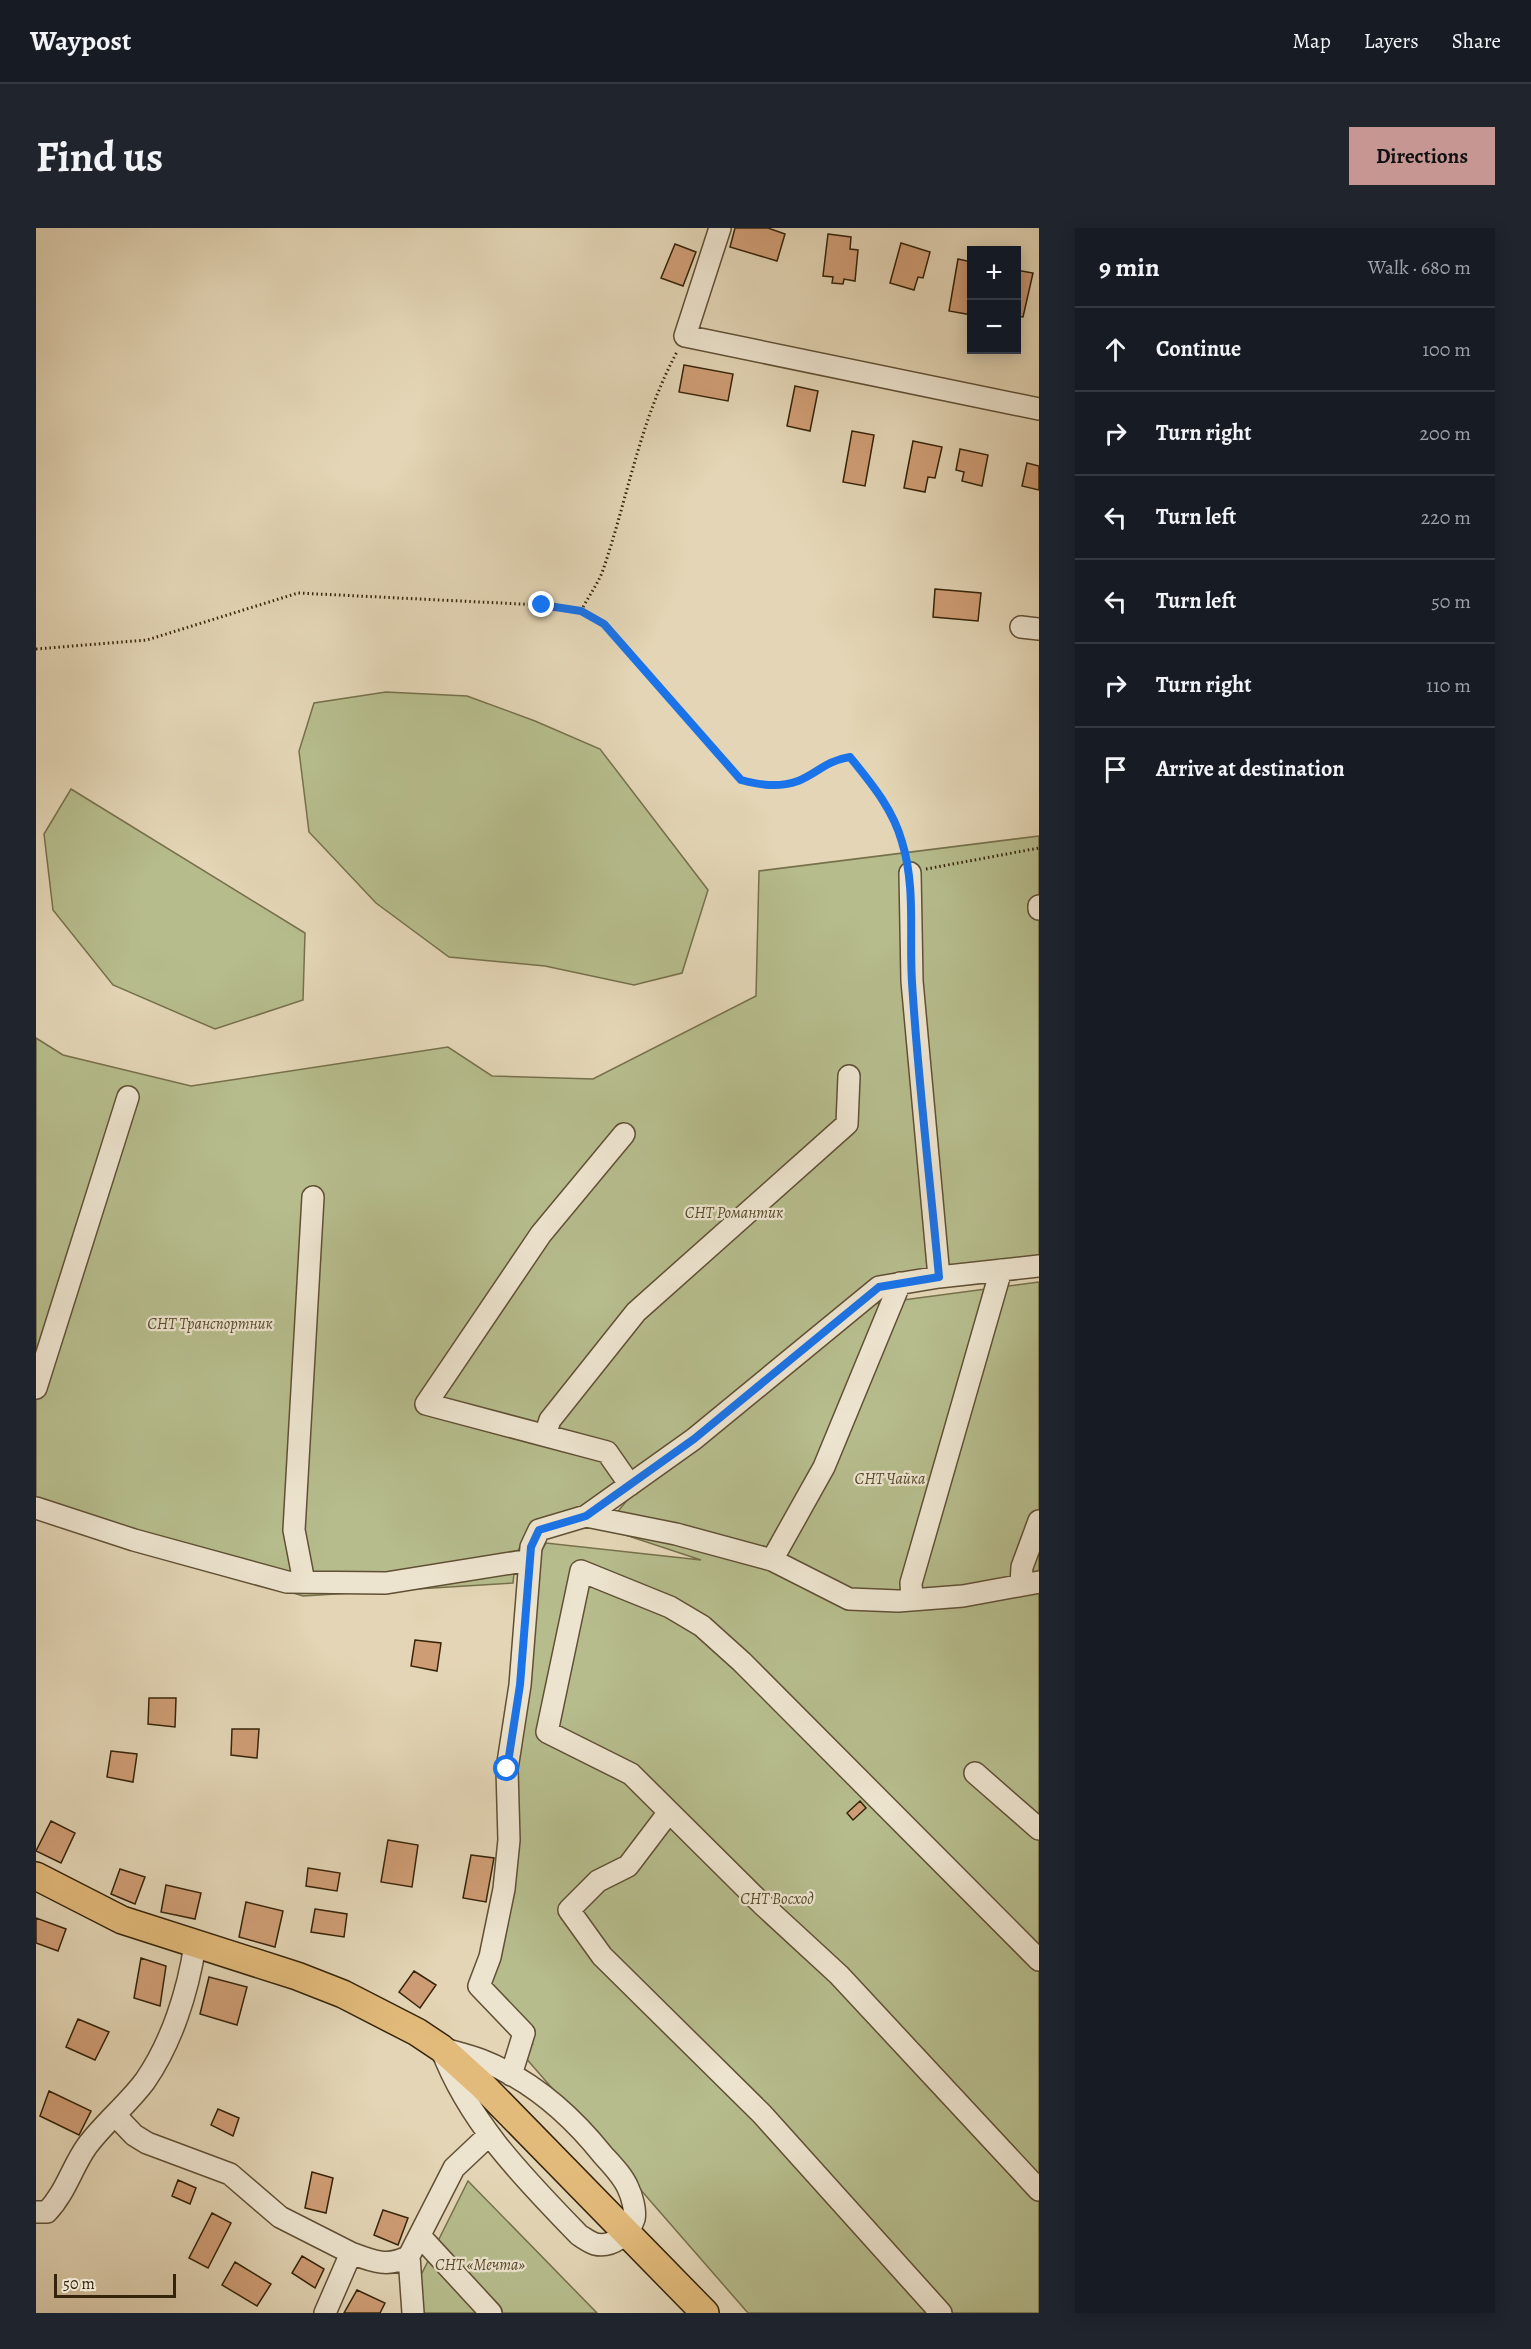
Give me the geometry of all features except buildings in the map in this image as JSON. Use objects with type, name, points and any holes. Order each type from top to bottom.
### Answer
[{"type":"main road","points":[[36,1876],[122,1920],[297,1976],[343,1994],[384,2013],[441,2048],[483,2086],[705,2313]]},
{"type":"street","points":[[720,228],[685,336],[1039,409]]},
{"type":"street","points":[[910,873],[912,981],[939,1277]]},
{"type":"street","points":[[545,1435],[550,1420],[636,1312],[847,1124],[849,1076]]},
{"type":"street","points":[[36,1388],[128,1097]]},
{"type":"street","points":[[624,1134],[541,1233],[426,1404],[607,1452],[630,1485]]},
{"type":"street","points":[[304,1582],[294,1530],[313,1197]]},
{"type":"street","points":[[511,2075],[524,2033],[479,1986],[490,1957],[504,1889],[509,1840],[507,1769],[520,1685],[531,1547],[539,1530],[586,1516],[630,1485],[694,1439],[879,1287],[939,1277],[1039,1266]]},
{"type":"street","points":[[912,1600],[910,1583],[1001,1270]]},
{"type":"street","points":[[772,1560],[824,1467],[900,1283]]},
{"type":"street","points":[[36,1508],[145,1543],[287,1582],[386,1583],[530,1560]]},
{"type":"street","points":[[586,1516],[676,1534],[772,1560],[849,1599],[912,1600],[963,1596],[1030,1583],[1022,1567],[1039,1521]]},
{"type":"street","points":[[1039,1960],[742,1662],[702,1626],[670,1607],[581,1571],[547,1732],[631,1774],[763,1905],[839,1975],[1039,2190]]},
{"type":"street","points":[[975,1773],[1039,1829]]},
{"type":"street","points":[[669,1812],[628,1866],[598,1881],[569,1910],[602,1956],[762,2114],[941,2313]]},
{"type":"street","points":[[36,2212],[47,2212],[59,2200],[87,2146],[145,2081],[162,2051],[190,1978],[195,1945]]},
{"type":"street","points":[[441,2048],[481,2060],[511,2075],[555,2104],[584,2131],[628,2187],[634,2208],[634,2219],[627,2232],[612,2244],[604,2245],[592,2244],[579,2235],[512,2165],[489,2135],[451,2075],[441,2048]]},
{"type":"street","points":[[116,2116],[134,2135],[147,2143],[230,2174],[280,2217],[351,2253],[371,2261],[397,2264],[409,2256],[453,2168],[489,2135]]},
{"type":"street","points":[[420,2236],[491,2313]]},
{"type":"street","points":[[325,2313],[351,2253]]},
{"type":"street","points":[[409,2256],[413,2313]]},
{"type":"path","points":[[581,611],[602,572],[633,466],[664,376],[685,336]]},
{"type":"path","points":[[36,649],[147,640],[298,593],[542,605],[581,611],[604,624],[741,780],[766,787],[798,781],[834,760],[850,757],[872,784],[890,813],[902,840],[910,873],[1039,848]]},
{"type":"green space","points":[[386,692],[467,696],[535,721],[600,749],[708,890],[682,973],[634,985],[545,966],[449,957],[376,903],[309,832],[299,751],[314,703]]},
{"type":"green space","points":[[71,789],[305,933],[303,1000],[215,1029],[113,985],[53,910],[44,834]]},
{"type":"green space","points":[[1039,836],[1039,1258],[879,1279],[616,1487],[585,1506],[535,1521],[516,1554],[513,1583],[303,1596],[36,1513],[36,1038],[63,1055],[191,1086],[448,1047],[492,1076],[593,1079],[756,996],[759,871]]},
{"type":"green space","name":"СНТ Восход","points":[[1039,1282],[1039,2313],[748,2313],[524,2056],[527,2044],[532,2044],[519,2034],[488,2001],[512,1865],[514,1757],[536,1561],[546,1543],[701,1560],[604,1528],[634,1492],[873,1304]]},
{"type":"green space","name":"СНТ «Мечта»","points":[[468,2181],[597,2313],[402,2313]]},
{"type":"route","points":[[507,1769],[520,1685],[531,1547],[539,1530],[586,1516],[694,1439],[879,1287],[939,1277],[912,981],[910,873],[902,840],[890,813],[872,784],[850,757],[834,760],[798,781],[766,787],[741,780],[604,624],[581,611],[542,605]]},
{"type":"park label","name":"СНТ Романтик","points":[[734,1213]]},
{"type":"park label","name":"СНТ Транспортник","points":[[210,1324]]},
{"type":"park label","name":"СНТ Чайка","points":[[890,1479]]}]
